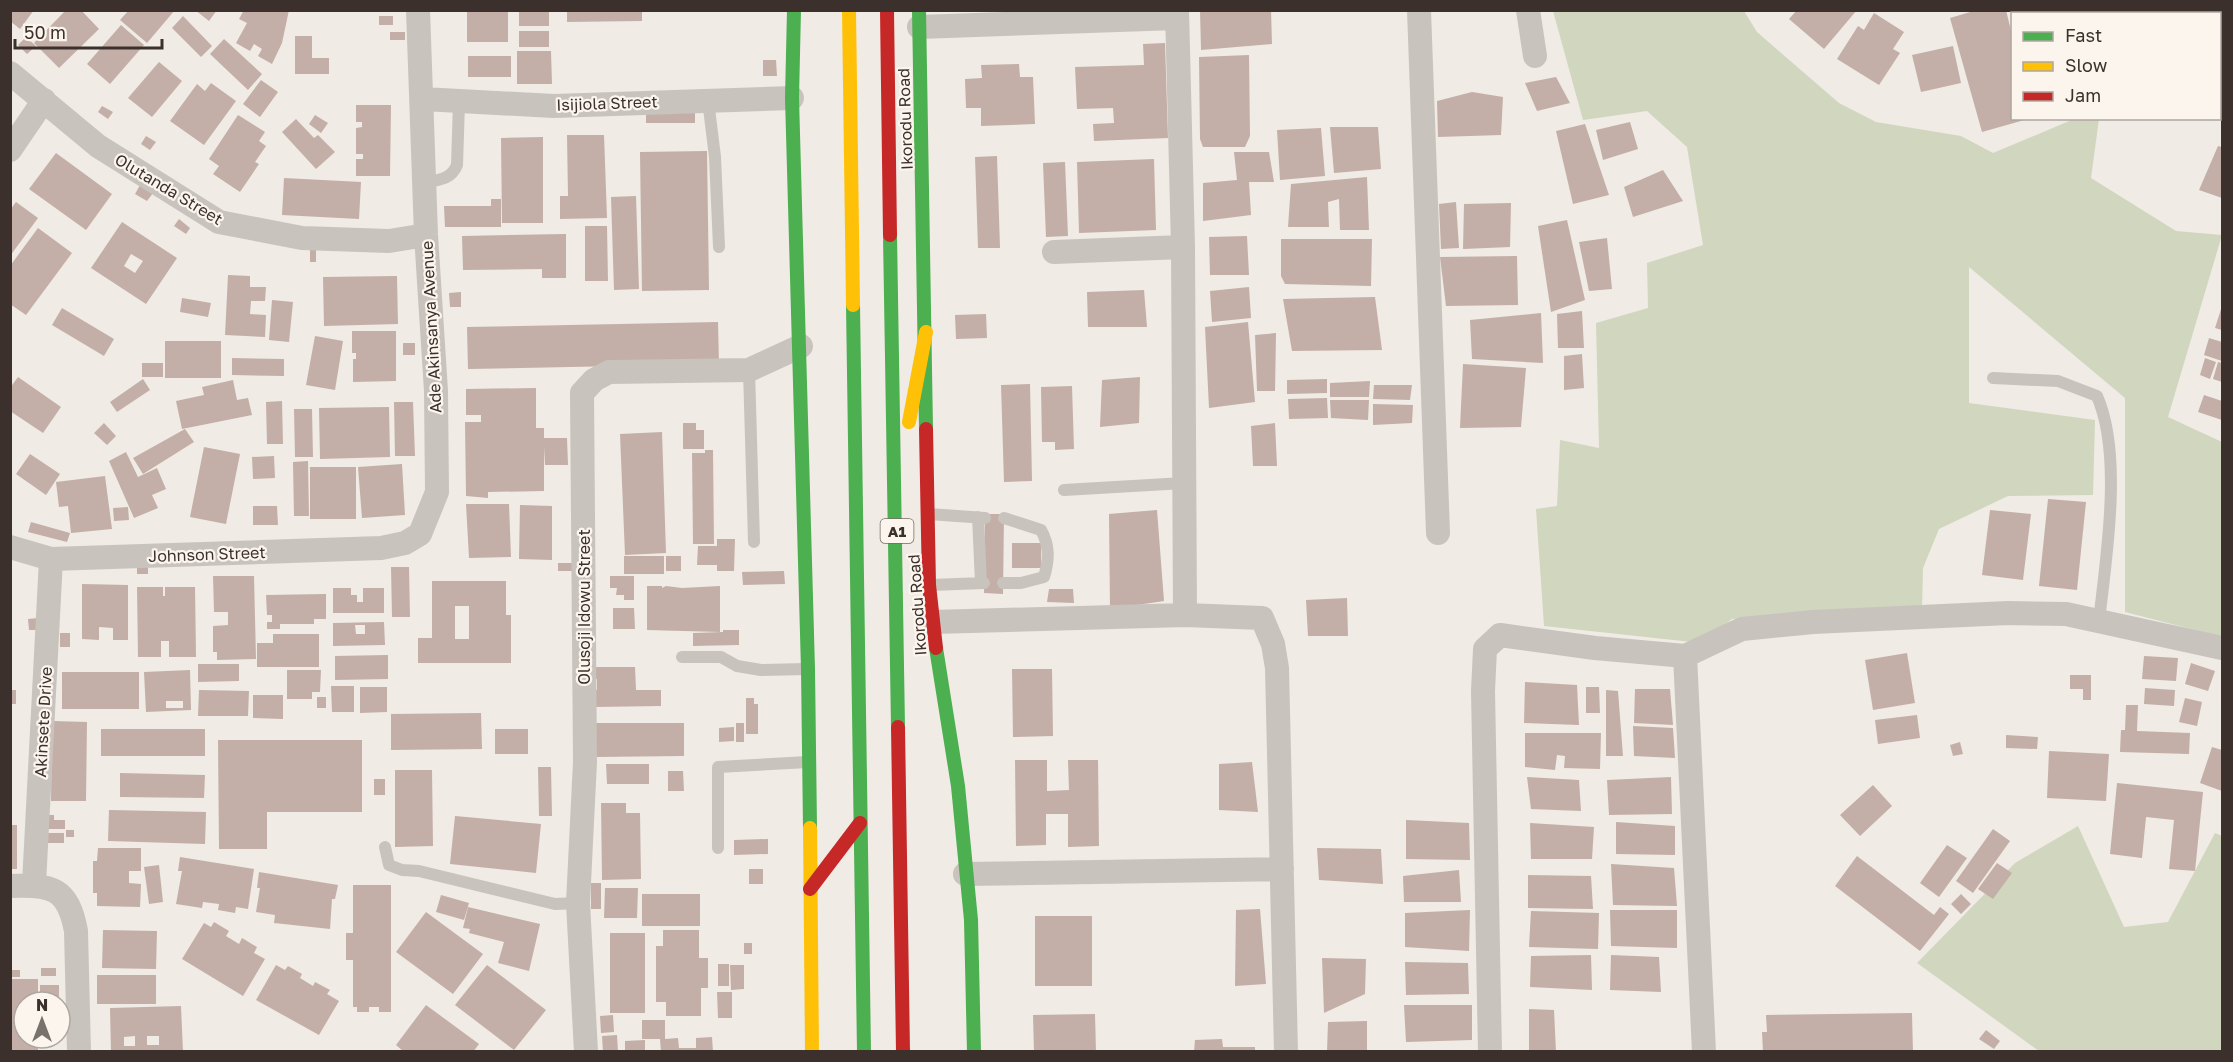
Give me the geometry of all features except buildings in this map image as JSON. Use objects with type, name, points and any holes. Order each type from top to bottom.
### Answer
[{"type":"main road","points":[[795,10],[792,98],[801,346],[808,669],[812,1052]]},
{"type":"main road","name":"A1","points":[[849,10],[864,1052]]},
{"type":"main road","name":"Ikorodu Road","points":[[887,10],[903,1052]]},
{"type":"main road","name":"Ikorodu Road","points":[[919,19],[929,585],[932,622],[958,786],[971,920],[974,1052]]},
{"type":"main road","points":[[896,489],[926,332]]},
{"type":"main road","points":[[810,889],[860,823]]},
{"type":"street","name":"Ade Akinsanya Avenue","points":[[405,543],[420,534],[437,492],[436,390],[423,183],[423,99],[418,10]]},
{"type":"street","points":[[1419,10],[1438,533]]},
{"type":"street","points":[[1528,10],[1535,56]]},
{"type":"street","points":[[919,19],[1177,14],[1184,247],[1185,615]]},
{"type":"street","name":"Olutanda Street","points":[[10,73],[98,146],[219,222],[302,238],[389,241],[426,235]]},
{"type":"street","name":"Isijiola Street","points":[[423,99],[459,103],[554,106],[792,98]]},
{"type":"street","points":[[10,150],[44,100]]},
{"type":"street","points":[[1054,252],[1184,247]]},
{"type":"street","name":"Olusoji Idowu Street","points":[[586,1052],[578,903],[585,762],[582,393],[594,380],[609,372],[749,370],[801,346]]},
{"type":"street","name":"Johnson Street","points":[[10,547],[51,559],[381,548],[405,543]]},
{"type":"street","name":"Akinsete Drive","points":[[34,885],[51,559]]},
{"type":"street","points":[[1490,1052],[1483,692],[1485,649],[1500,635],[1595,648],[1685,656],[1742,628],[1813,622],[2008,613],[2066,614],[2223,648]]},
{"type":"street","points":[[932,622],[1185,615],[1262,618],[1274,644],[1277,668],[1286,1052]]},
{"type":"street","points":[[1685,656],[1704,1052]]},
{"type":"street","points":[[965,874],[1282,869]]},
{"type":"street","points":[[10,886],[51,887],[64,897],[73,914],[76,932],[79,1052]]},
{"type":"lane","points":[[708,100],[715,157],[719,247]]},
{"type":"lane","points":[[423,183],[447,178],[454,173],[457,165],[459,103]]},
{"type":"lane","points":[[749,370],[754,542]]},
{"type":"lane","points":[[1993,378],[2058,381],[2097,396],[2105,413],[2111,516],[2099,621]]},
{"type":"lane","points":[[1064,490],[1184,483]]},
{"type":"lane","points":[[929,514],[982,517],[982,583],[929,585]]},
{"type":"lane","points":[[1004,518],[1026,523],[1041,530],[1047,540],[1049,560],[1044,577],[1021,583],[1004,583]]},
{"type":"lane","points":[[682,657],[721,657],[737,666],[762,670],[808,669]]},
{"type":"lane","points":[[718,848],[718,767],[809,762]]},
{"type":"lane","points":[[385,847],[389,865],[402,870],[419,871],[555,904],[578,903]]},
{"type":"green space","points":[[1553,11],[1744,11],[1757,32],[1839,103],[1876,122],[1961,136],[1993,153],[2072,120],[2099,120],[2091,178],[2176,231],[2222,235],[2168,417],[2222,442],[2222,637],[2125,612],[2125,398],[1969,267],[1969,403],[2095,420],[2093,495],[2008,496],[1939,529],[1923,568],[1922,610],[1732,619],[1701,643],[1544,626],[1536,509],[1557,506],[1560,440],[1599,448],[1596,323],[1648,308],[1647,263],[1703,245],[1687,147],[1647,111],[1583,120]]},
{"type":"green space","points":[[2078,826],[2124,927],[2168,922],[2215,833],[2222,836],[2222,1051],[2039,1051],[1917,963],[2015,863]]},
{"type":"traffic: fast","points":[[794,10],[792,98],[808,669],[810,828]]},
{"type":"traffic: fast","points":[[919,10],[926,429]]},
{"type":"traffic: fast","points":[[890,235],[898,727]]},
{"type":"traffic: fast","points":[[853,305],[864,1052]]},
{"type":"traffic: fast","points":[[936,648],[958,786],[971,920],[974,1052]]},
{"type":"traffic: slow","points":[[849,10],[853,305]]},
{"type":"traffic: slow","points":[[909,422],[926,332]]},
{"type":"traffic: slow","points":[[810,828],[812,1052]]},
{"type":"traffic: jam","points":[[887,10],[890,235]]},
{"type":"traffic: jam","points":[[926,429],[929,585],[936,648]]},
{"type":"traffic: jam","points":[[898,727],[903,1052]]},
{"type":"traffic: jam","points":[[810,889],[860,823]]}]
